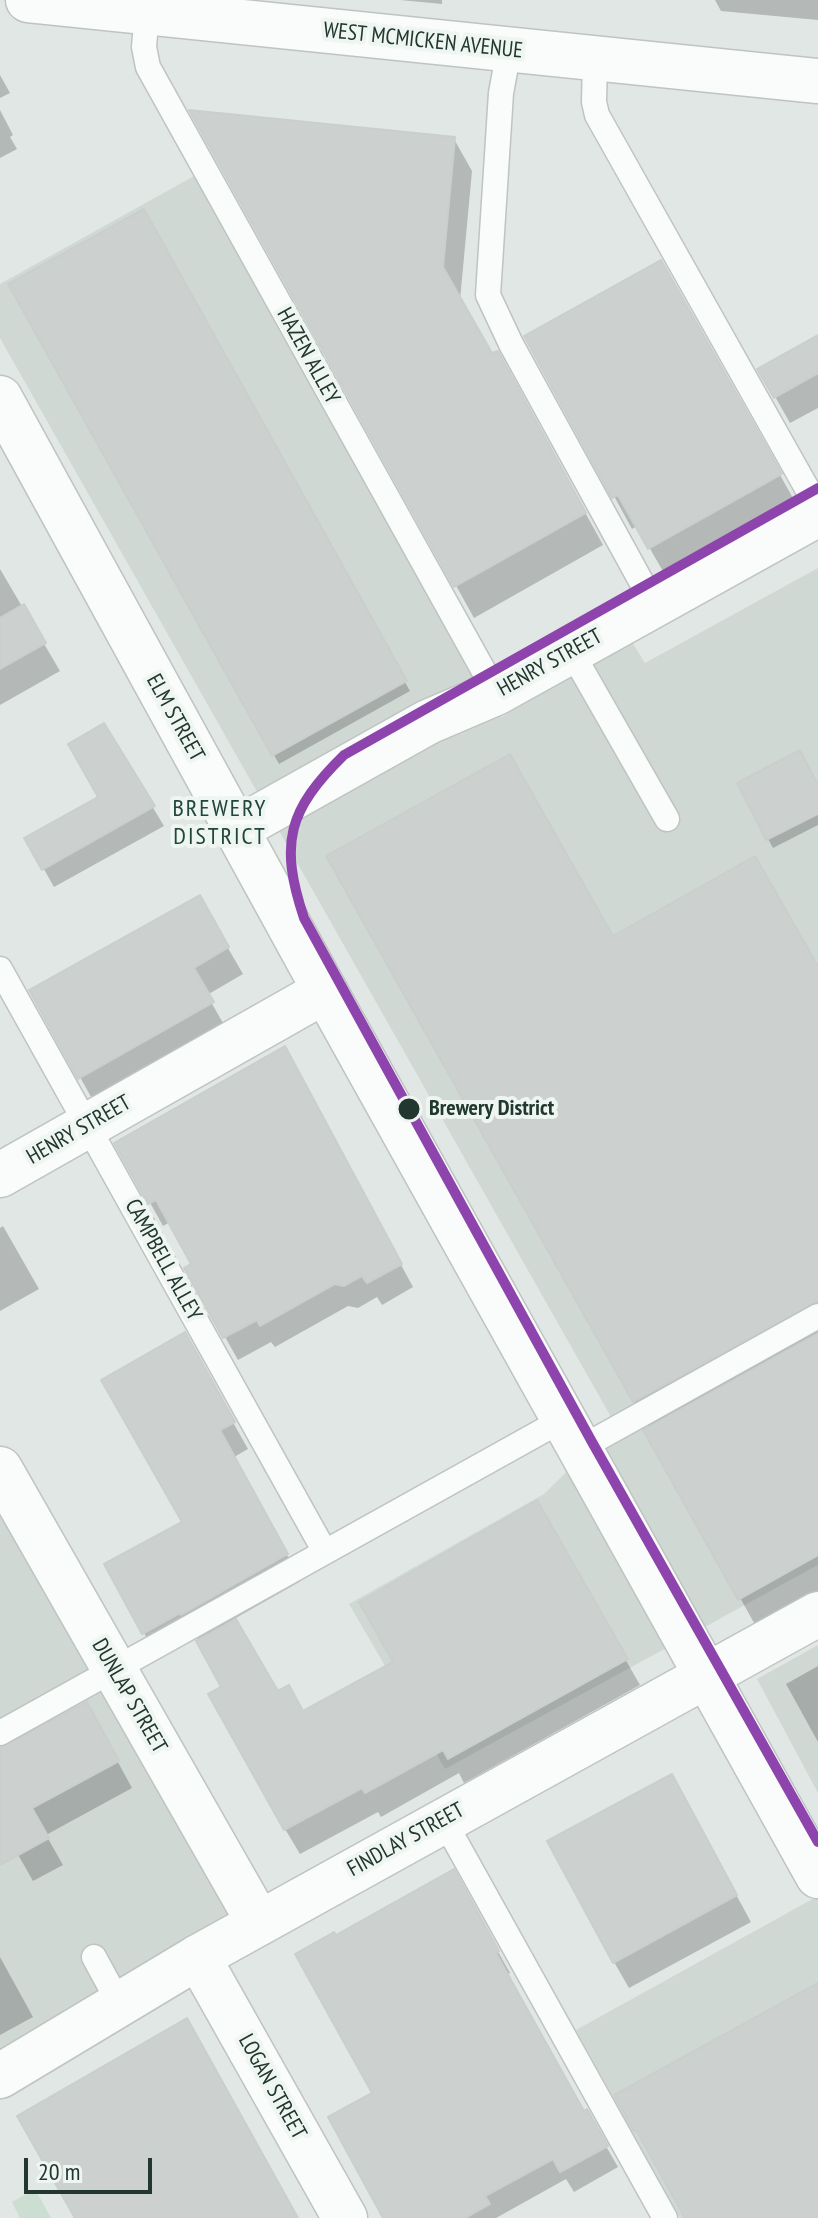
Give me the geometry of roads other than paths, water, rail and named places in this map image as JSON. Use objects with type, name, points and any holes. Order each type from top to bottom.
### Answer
[{"type":"street","name":"WEST MCMICKEN AVENUE","points":[[28,0],[818,81]]},
{"type":"street","name":"ELM STREET","points":[[0,398],[325,991],[818,1876]]},
{"type":"street","name":"HENRY STREET","points":[[237,829],[428,722],[496,693],[818,511]]},
{"type":"street","name":"HENRY STREET","points":[[0,1175],[325,991]]},
{"type":"street","name":"DUNLAP STREET","points":[[0,1469],[259,1923]]},
{"type":"street","name":"FINDLAY STREET","points":[[0,2076],[198,1957],[818,1614]]},
{"type":"street","name":"LOGAN STREET","points":[[198,1957],[345,2218]]},
{"type":"lane","name":"HAZEN ALLEY","points":[[147,11],[144,47],[148,67],[496,693]]},
{"type":"lane","points":[[509,50],[501,93],[488,295],[511,344],[654,605]]},
{"type":"lane","points":[[595,59],[594,102],[597,115],[818,511]]},
{"type":"lane","points":[[571,651],[667,819]]},
{"type":"lane","name":"CAMPBELL ALLEY","points":[[0,969],[325,1552]]},
{"type":"lane","points":[[0,1733],[325,1552],[818,1316]]},
{"type":"lane","points":[[443,1819],[665,2218]]},
{"type":"lane","points":[[94,1957],[119,2003]]},
{"type":"place","name":"Brewery District","points":[[409,1109]]},
{"type":"district","name":"BREWERY DISTRICT","points":[[220,823]]}]
